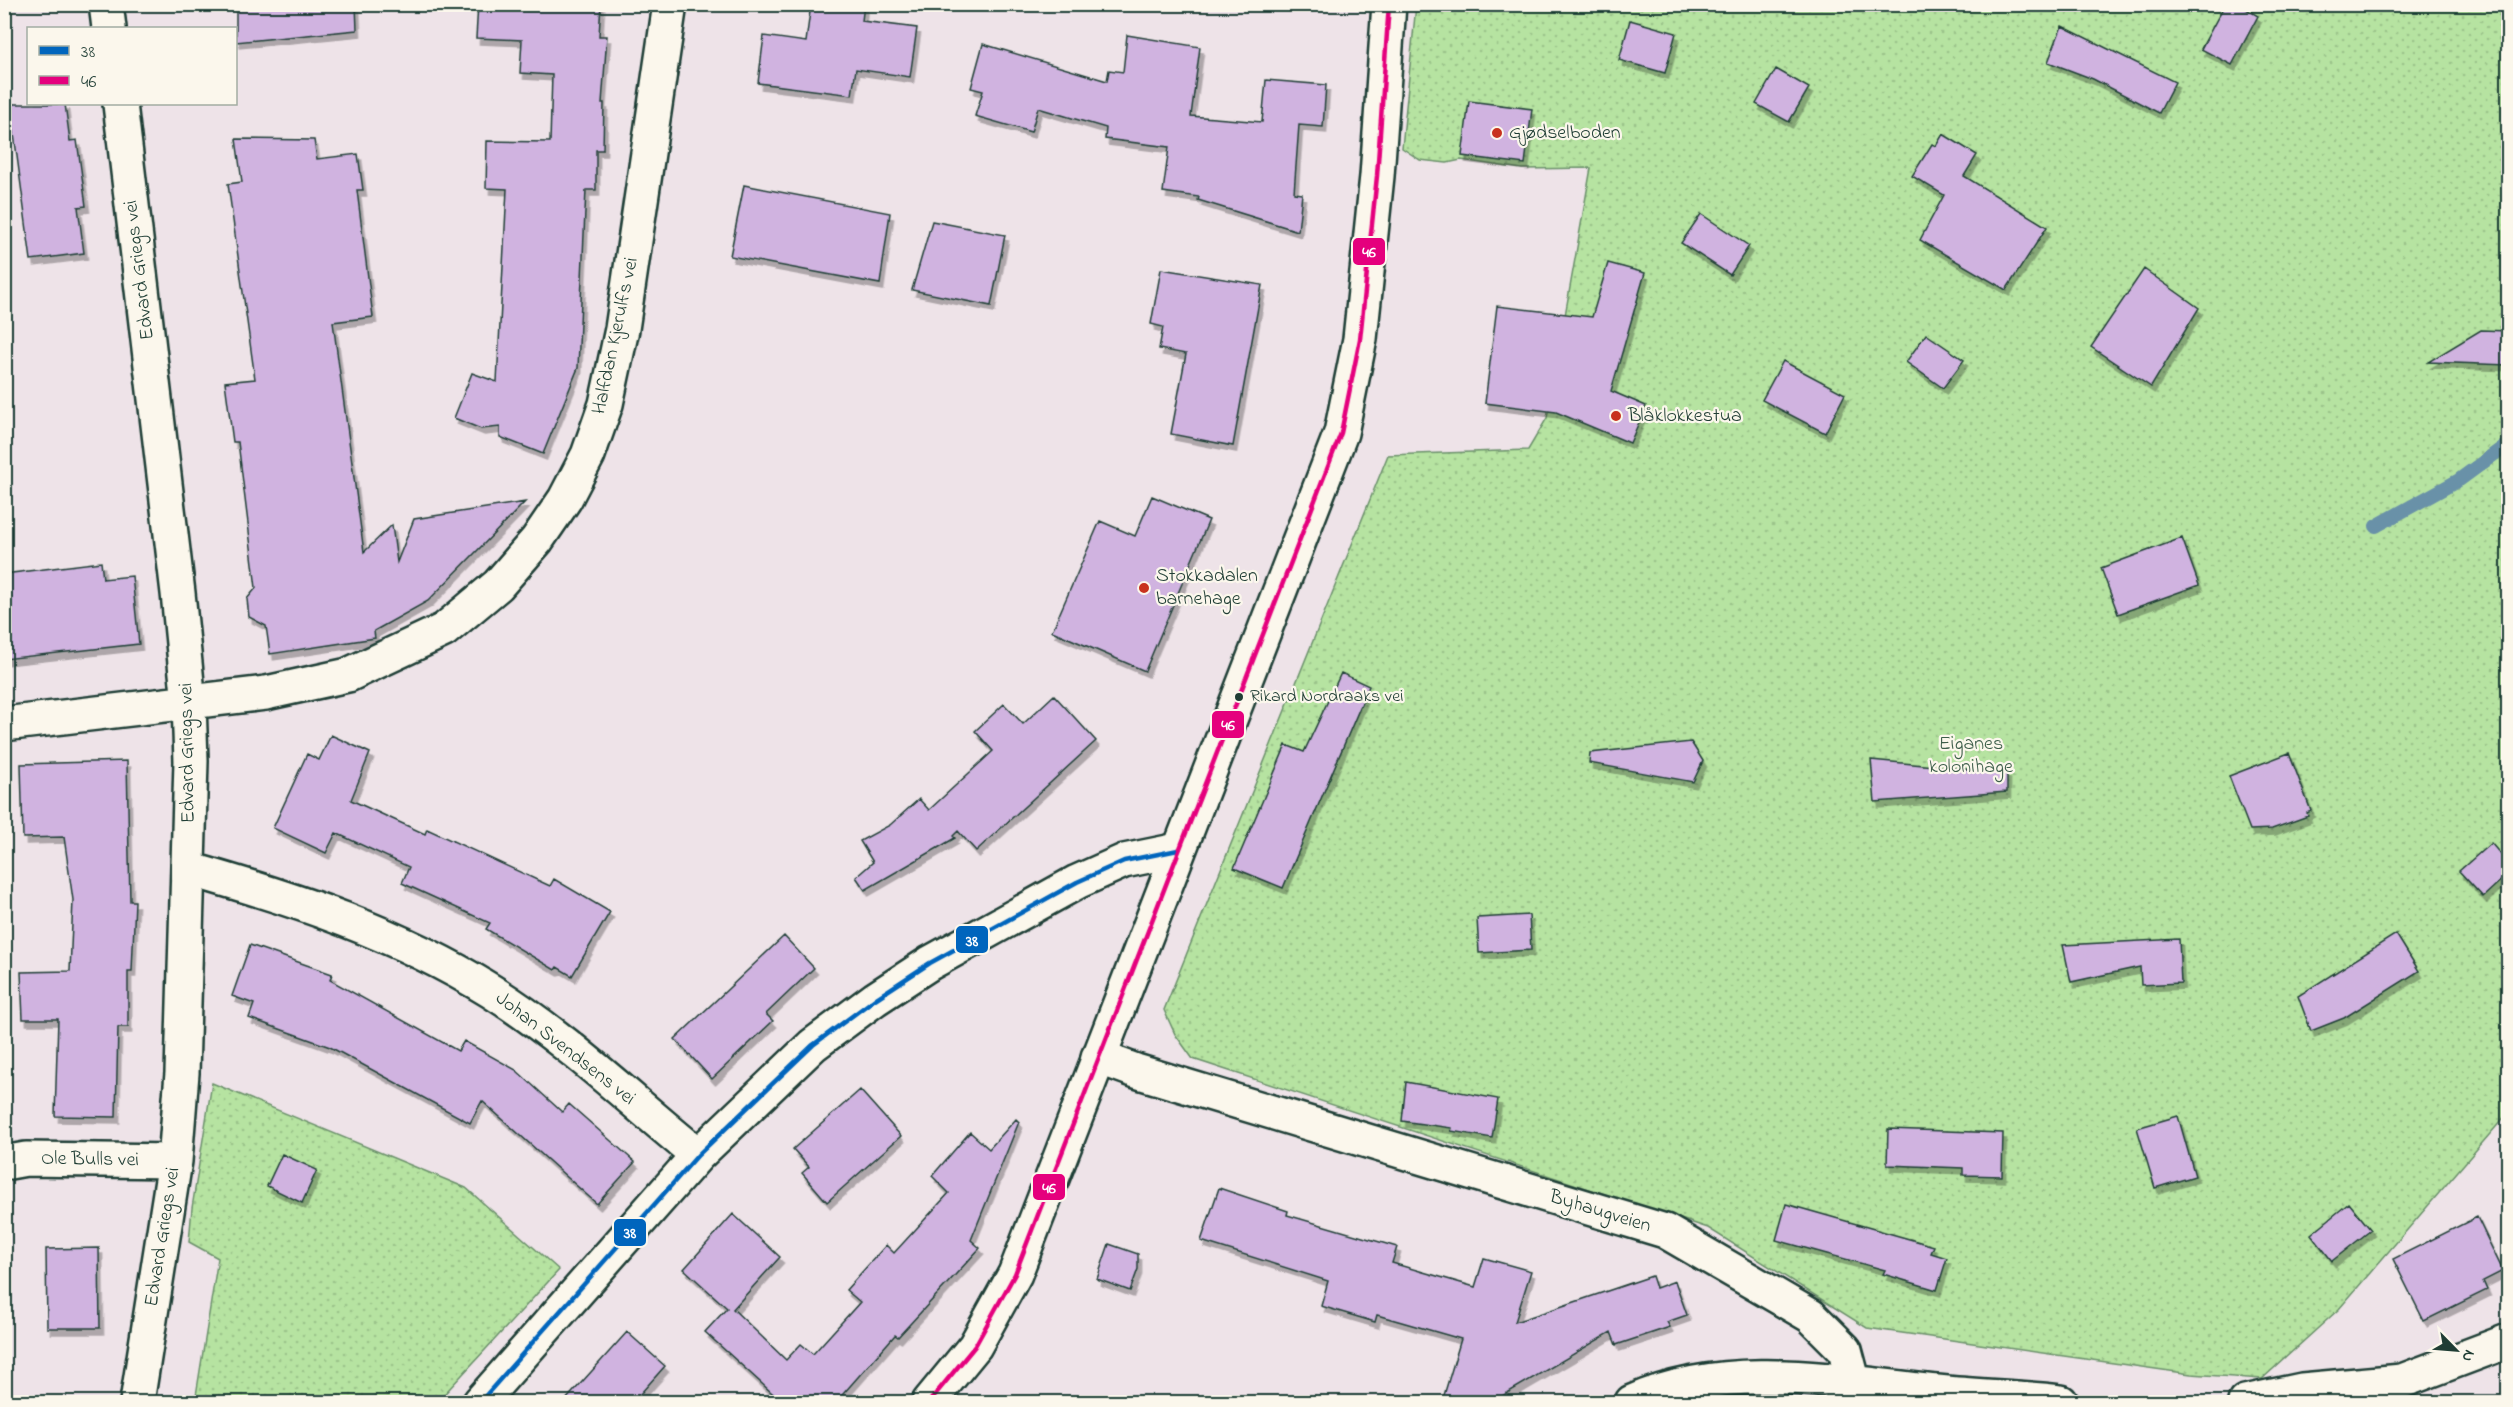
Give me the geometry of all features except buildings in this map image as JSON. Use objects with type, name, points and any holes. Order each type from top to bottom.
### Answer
[{"type":"street","points":[[106,4],[109,27]]},
{"type":"street","name":"Halfdan Kjerulfs vei","points":[[4,724],[100,710],[189,703],[266,693],[348,675],[444,630],[498,585],[537,540],[565,499],[588,455],[606,404],[622,329],[670,4]]},
{"type":"street","points":[[929,1402],[975,1346],[1016,1274],[1341,433],[1360,339],[1377,176],[1389,4]]},
{"type":"street","name":"Edvard Griegs vei","points":[[120,105],[189,703],[191,761],[182,1073],[176,1161],[137,1402]]},
{"type":"street","points":[[484,1401],[698,1155],[813,1045],[875,999],[930,963],[1077,882],[1124,861],[1178,850]]},
{"type":"street","name":"Johan Svendsens vei","points":[[189,869],[291,899],[391,938],[491,991],[568,1046],[698,1155]]},
{"type":"street","name":"Byhaugveien","points":[[1098,1057],[1136,1071],[1665,1231],[1811,1317],[1845,1350],[1853,1380]]},
{"type":"street","name":"Ole Bulls vei","points":[[4,1163],[36,1159],[176,1161]]},
{"type":"street","points":[[2245,1402],[2302,1390],[2402,1381],[2508,1341]]},
{"type":"street","points":[[1632,1402],[1651,1394],[1718,1379],[1775,1376],[1853,1380],[1946,1393],[2061,1402]]},
{"type":"green space","name":"Eiganes kolonihage","points":[[1416,5],[2508,5],[2508,1113],[2339,1309],[2262,1379],[2191,1374],[1867,1328],[1708,1228],[1193,1059],[1175,1034],[1164,1010],[1388,455],[1528,450],[1547,418],[1591,168],[1522,169],[1461,160],[1447,163],[1420,160],[1402,148]]},
{"type":"green space","points":[[212,1083],[466,1188],[559,1270],[437,1402],[195,1402],[218,1258],[189,1242],[192,1208]]},
{"type":"waterway","points":[[2376,526],[2459,480],[2508,444]]},
{"type":"transit line","name":"46","points":[[929,1402],[975,1346],[1015,1274],[1341,433],[1360,339],[1377,176],[1389,4]]},
{"type":"transit line","name":"38","points":[[480,1402],[698,1155],[813,1045],[875,999],[930,963],[1077,882],[1124,861],[1178,850]]},
{"type":"place","name":"Gjødselboden","points":[[1497,133]]},
{"type":"place","name":"Blåklokkestua","points":[[1616,416]]},
{"type":"place","name":"Stokkadalen barnehage","points":[[1144,588]]},
{"type":"place","name":"Rikard Nordraaks vei","points":[[1239,697]]}]
